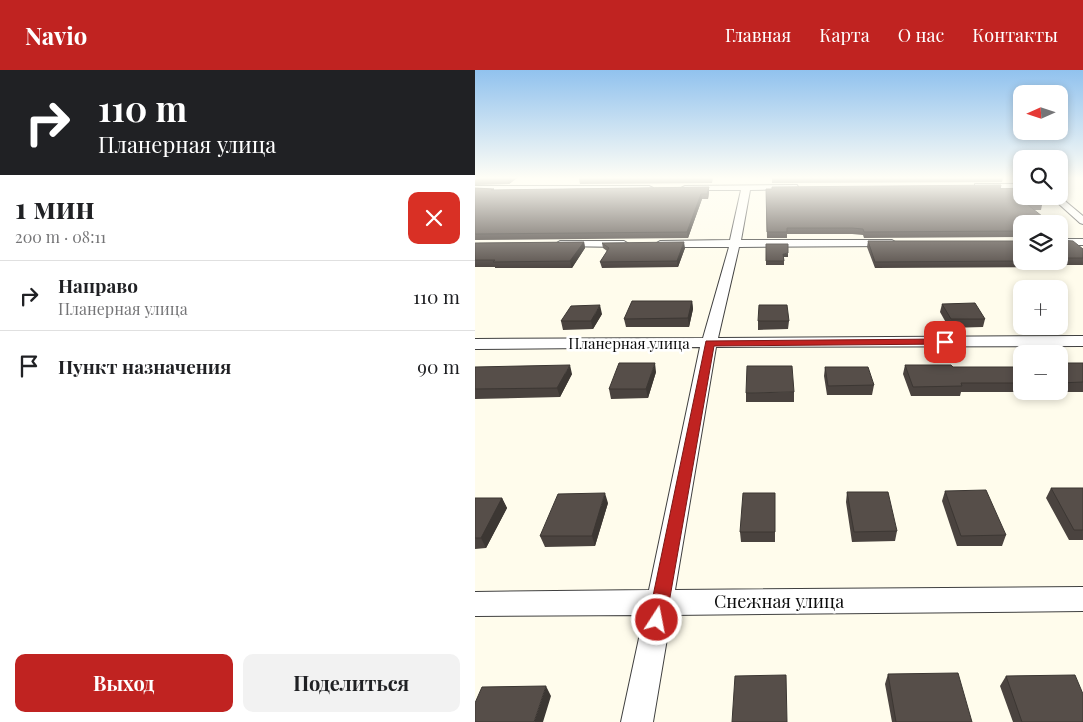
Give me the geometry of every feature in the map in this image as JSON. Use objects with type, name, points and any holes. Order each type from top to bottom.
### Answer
[{"type":"street","points":[[637,722],[709,343],[742,208]]},
{"type":"street","points":[[1068,208],[1083,221]]},
{"type":"street","points":[[1068,242],[1083,242]]},
{"type":"street","points":[[552,244],[903,243]]},
{"type":"street","name":"Планерная улица","points":[[475,344],[1083,342]]},
{"type":"street","name":"Снежная улица","points":[[475,604],[1083,599]]},
{"type":"building","points":[[475,208],[696,208],[687,232],[475,234]]},
{"type":"building","points":[[766,208],[1032,208],[1041,215],[1013,215],[1013,231],[864,232],[863,229],[852,228],[787,228],[787,232],[767,232]]},
{"type":"building","points":[[868,241],[1013,241],[1013,261],[875,262]]},
{"type":"building","points":[[1068,241],[1073,241],[1083,249],[1083,258],[1068,258]]},
{"type":"building","points":[[584,242],[570,261],[493,262],[495,260],[475,260],[475,243]]},
{"type":"building","points":[[684,242],[677,261],[600,262],[609,248],[602,243]]},
{"type":"building","points":[[766,244],[788,244],[788,253],[783,254],[784,261],[766,261]]},
{"type":"building","points":[[632,301],[692,301],[688,318],[624,319]]},
{"type":"building","points":[[975,303],[985,319],[951,319],[942,304]]},
{"type":"building","points":[[600,305],[591,321],[561,321],[571,306]]},
{"type":"building","points":[[759,305],[787,305],[789,321],[758,321]]},
{"type":"building","points":[[619,363],[655,363],[646,389],[609,389]]},
{"type":"building","points":[[1068,363],[1083,363],[1083,382],[1068,383]]},
{"type":"building","points":[[570,365],[557,388],[475,389],[475,367]]},
{"type":"building","points":[[905,365],[1013,367],[1013,383],[961,383],[962,386],[913,387]]},
{"type":"building","points":[[747,366],[792,366],[794,392],[746,393]]},
{"type":"building","points":[[825,367],[868,367],[874,385],[828,386]]},
{"type":"building","points":[[1051,488],[1083,488],[1083,530],[1074,530]]},
{"type":"building","points":[[986,490],[1006,535],[961,536],[945,491]]},
{"type":"building","points":[[847,492],[888,492],[897,531],[854,532]]},
{"type":"building","points":[[605,493],[592,536],[540,536],[558,494]]},
{"type":"building","points":[[743,493],[775,493],[775,532],[740,532]]},
{"type":"building","points":[[475,498],[502,498],[481,538],[475,538]]},
{"type":"building","points":[[958,673],[972,722],[896,722],[888,674]]},
{"type":"building","points":[[786,675],[787,722],[732,722],[735,676]]},
{"type":"building","points":[[1075,675],[1083,694],[1083,722],[1022,722],[1006,676]]},
{"type":"building","points":[[546,686],[534,722],[475,722],[475,703],[482,687]]},
{"type":"route","points":[[657,620],[709,343],[945,342]]}]
